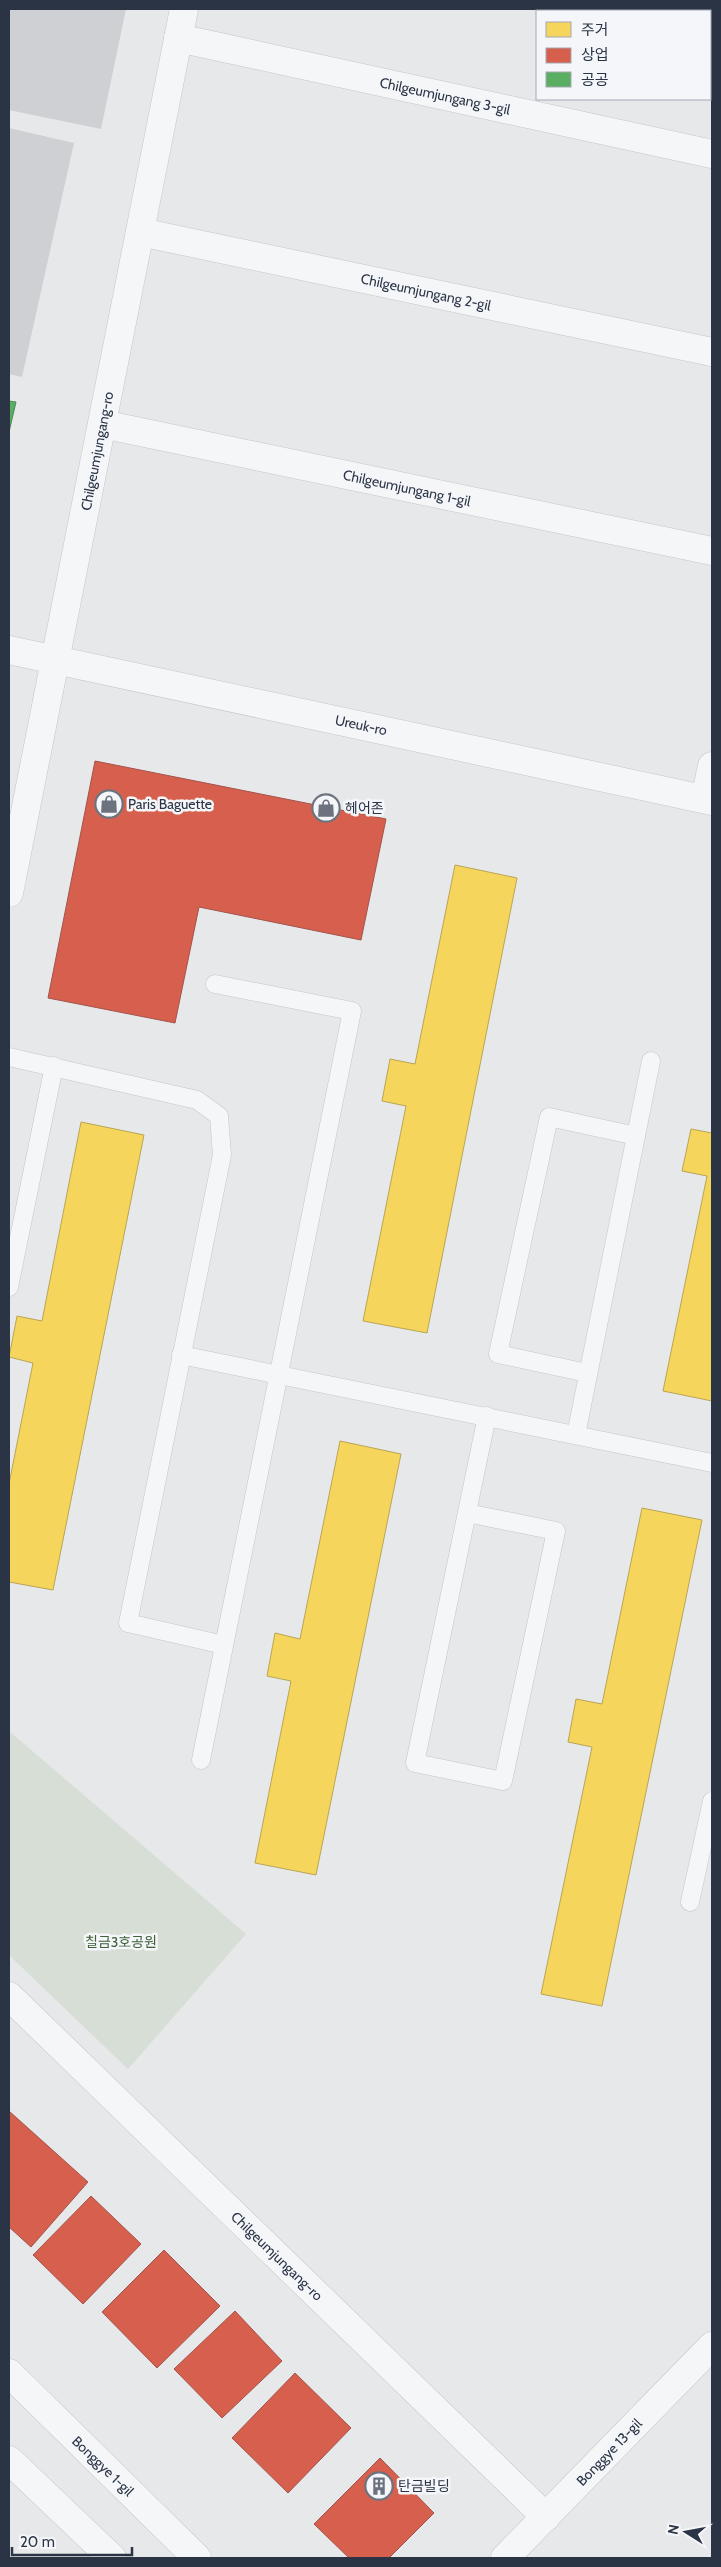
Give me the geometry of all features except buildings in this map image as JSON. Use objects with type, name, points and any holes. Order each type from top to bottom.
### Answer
[{"type":"street","name":"Chilgeumjungang-ro","points":[[9,893],[184,9]]},
{"type":"street","name":"Chilgeumjungang 3-gil","points":[[178,38],[712,154]]},
{"type":"street","name":"Chilgeumjungang 2-gil","points":[[140,232],[712,352]]},
{"type":"street","name":"Chilgeumjungang 1-gil","points":[[102,424],[712,552]]},
{"type":"street","name":"Ureuk-ro","points":[[9,650],[709,800]]},
{"type":"street","points":[[709,800],[712,766]]},
{"type":"street","name":"Chilgeumjungang-ro","points":[[11,2001],[546,2517]]},
{"type":"street","name":"Bonggye 13-gil","points":[[505,2558],[712,2346]]},
{"type":"street","name":"Bonggye 1-gil","points":[[9,2373],[197,2558]]},
{"type":"street","points":[[9,2460],[112,2558]]},
{"type":"lane","points":[[201,1760],[352,1012],[215,984]]},
{"type":"lane","points":[[9,1057],[197,1100],[219,1116],[222,1155],[128,1623],[224,1645]]},
{"type":"lane","points":[[576,1435],[651,1062]]},
{"type":"lane","points":[[9,1287],[54,1066]]},
{"type":"lane","points":[[588,1373],[498,1354],[549,1117],[636,1136]]},
{"type":"lane","points":[[182,1355],[712,1463]]},
{"type":"lane","points":[[467,1513],[556,1531],[503,1781],[415,1763],[487,1416]]},
{"type":"lane","points":[[690,1902],[708,1843],[712,1801]]},
{"type":"green space","name":"칠금3호공원","points":[[9,1731],[246,1934],[128,2069],[9,1955]]},
{"type":"place","name":"Paris Baguette","points":[[109,804]]},
{"type":"place","name":"헤어존","points":[[326,808]]},
{"type":"place","name":"탄금빌딩","points":[[379,2486]]}]
